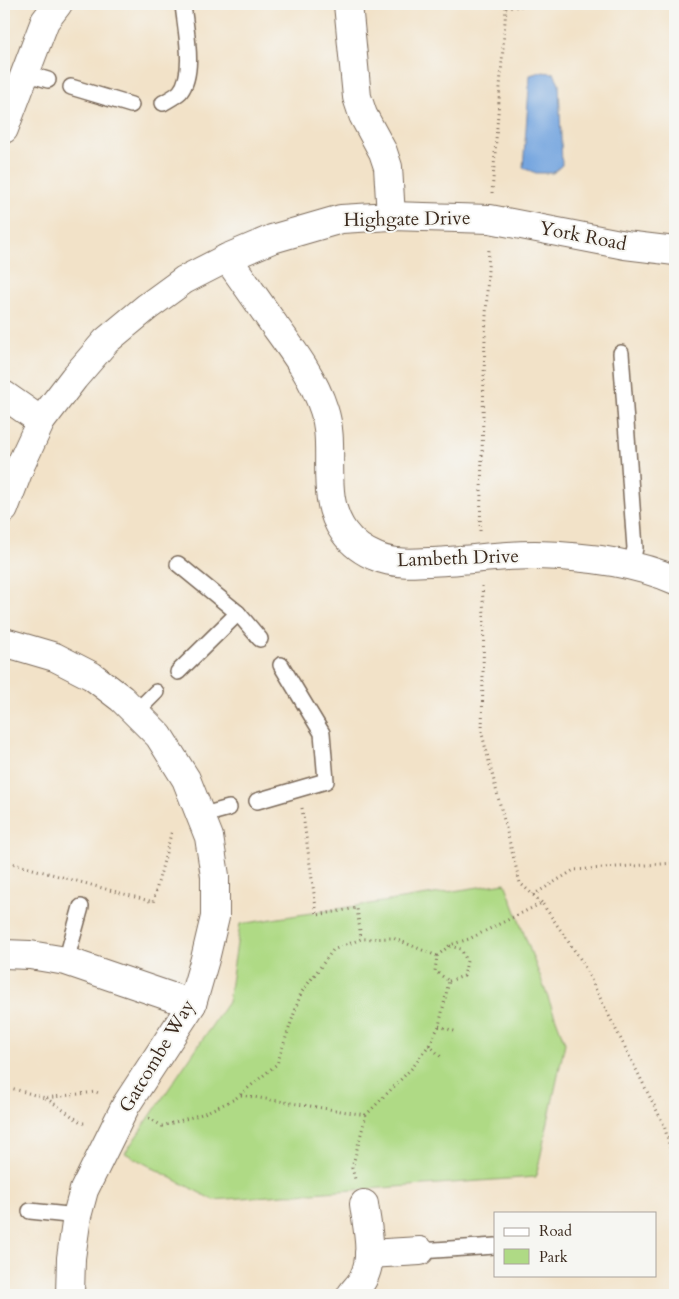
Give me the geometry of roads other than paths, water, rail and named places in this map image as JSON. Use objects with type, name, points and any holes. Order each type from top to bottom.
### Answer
[{"type":"street","points":[[4,129],[37,76],[45,21],[58,4]]},
{"type":"street","points":[[348,4],[357,97],[363,115],[383,152],[388,167],[391,216]]},
{"type":"street","name":"Highgate Drive","points":[[4,509],[21,464],[41,421],[74,378],[106,341],[147,307],[184,280],[227,258],[272,240],[341,219],[391,216],[490,219]]},
{"type":"street","name":"York Road","points":[[490,219],[625,245],[675,251]]},
{"type":"street","name":"Lambeth Drive","points":[[227,258],[296,354],[315,386],[325,413],[329,488],[335,515],[344,532],[358,546],[378,558],[405,563],[532,555],[587,558],[631,567],[675,580]]},
{"type":"street","points":[[4,395],[41,421]]},
{"type":"street","name":"Gatcombe Way","points":[[4,642],[55,657],[92,676],[122,699],[159,736],[186,779],[208,837],[214,876],[215,917],[192,1004],[126,1105],[84,1190],[77,1216],[71,1258],[70,1295]]},
{"type":"street","points":[[4,954],[66,962],[192,1004]]},
{"type":"street","points":[[351,1295],[363,1280],[369,1254],[370,1245],[364,1204]]},
{"type":"street","points":[[369,1254],[420,1251]]},
{"type":"lane","points":[[163,103],[179,93],[188,77],[183,4]]},
{"type":"lane","points":[[71,87],[131,105]]},
{"type":"lane","points":[[621,353],[635,548],[631,567]]},
{"type":"lane","points":[[178,564],[238,613],[260,639]]},
{"type":"lane","points":[[178,672],[238,613]]},
{"type":"lane","points":[[257,801],[326,781],[322,733],[281,665]]},
{"type":"lane","points":[[135,713],[156,692]]},
{"type":"lane","points":[[200,816],[229,808]]},
{"type":"lane","points":[[66,962],[81,907]]},
{"type":"lane","points":[[30,1211],[77,1216]]},
{"type":"lane","points":[[420,1251],[494,1246]]},
{"type":"water","points":[[540,72],[554,73],[559,83],[562,165],[553,173],[536,173],[523,168],[530,75]]}]
